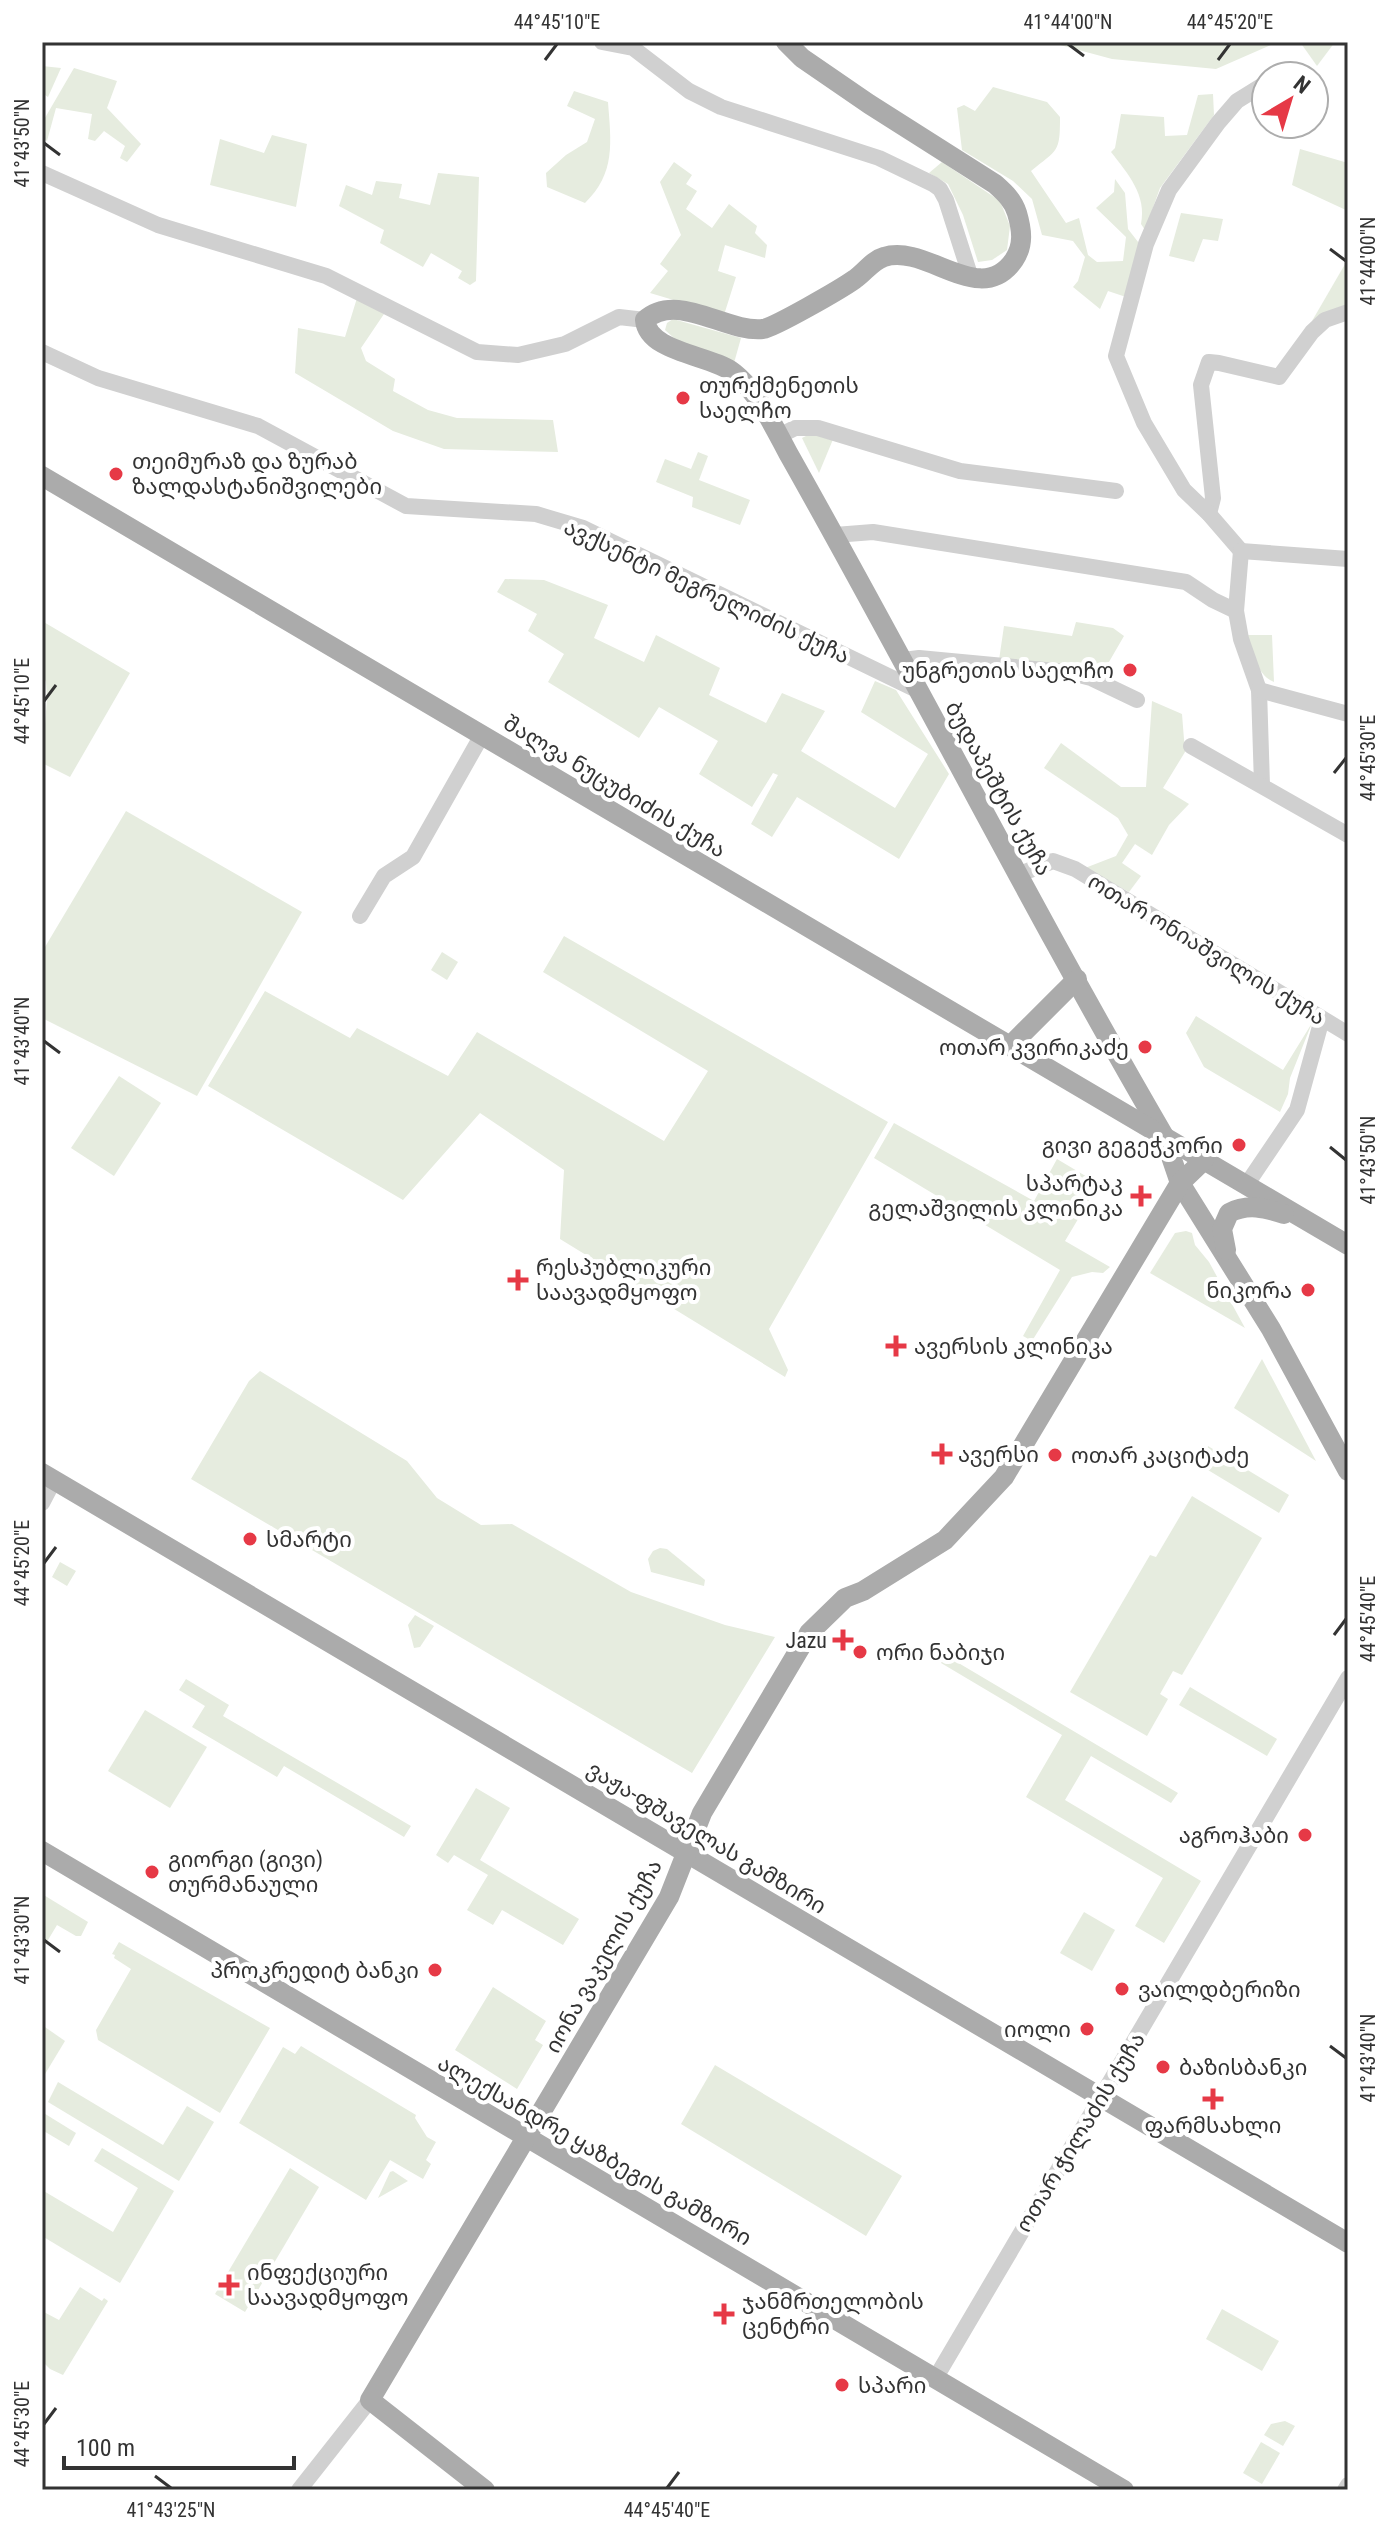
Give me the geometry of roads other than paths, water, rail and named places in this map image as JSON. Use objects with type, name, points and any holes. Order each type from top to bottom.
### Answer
[{"type":"main road","points":[[645,320],[653,313],[683,311],[736,326],[764,329],[856,279],[883,257],[911,256],[971,278],[992,279],[1015,258],[1021,244],[1021,233],[1012,201],[995,184],[802,58],[786,42]]},
{"type":"main road","name":"ბუდაპეშტის ქუჩა","points":[[645,320],[646,328],[657,341],[734,372],[757,399],[835,535],[1164,1136],[1180,1183],[1271,1329],[1348,1471]]},
{"type":"main road","name":"შალვა ნუცუბიძის ქუჩა","points":[[42,476],[1310,1223]]},
{"type":"main road","points":[[1010,1046],[1077,979]]},
{"type":"main road","name":"იონა ვაკელის ქუჩა","points":[[370,2400],[669,1897],[702,1813],[809,1633],[845,1598],[863,1591],[945,1540],[1004,1477],[1180,1183],[1204,1160]]},
{"type":"main road","points":[[1228,1257],[1222,1229],[1226,1218],[1243,1207],[1266,1209],[1310,1223],[1348,1245]]},
{"type":"main road","name":"ვაჟა-ფშაველას გამზირი","points":[[48,1476],[1348,2243]]},
{"type":"main road","name":"ალექსანდრე ყაზბეგის გამზირი","points":[[42,1851],[1124,2490]]},
{"type":"main road","points":[[370,2400],[485,2490]]},
{"type":"street","points":[[602,42],[633,48],[689,91],[721,107],[879,158],[933,184],[946,200],[971,278]]},
{"type":"street","points":[[1250,93],[1237,101],[1218,123],[1169,190],[1146,244],[1116,356],[1144,423],[1184,490],[1241,551],[1348,559]]},
{"type":"street","points":[[42,173],[158,225],[326,276],[477,352],[518,355],[565,344],[619,317],[645,320]]},
{"type":"street","points":[[1209,514],[1213,498],[1201,385],[1205,367],[1209,362],[1219,363],[1279,377],[1312,332],[1325,320],[1348,312]]},
{"type":"street","name":"ავქსენტი მეგრელიძის ქუჩა","points":[[42,352],[98,378],[258,426],[406,506],[536,514],[583,528],[919,691]]},
{"type":"street","points":[[779,436],[795,428],[818,428],[960,471],[1116,491]]},
{"type":"street","points":[[835,535],[873,532],[1186,582],[1236,611]]},
{"type":"street","points":[[1241,551],[1236,611],[1241,639],[1259,690],[1262,785]]},
{"type":"street","points":[[903,660],[919,658],[1067,672],[1091,678],[1137,700]]},
{"type":"street","points":[[1259,690],[1348,714]]},
{"type":"street","points":[[360,916],[384,876],[413,857],[482,735]]},
{"type":"street","points":[[1191,746],[1348,835]]},
{"type":"street","name":"ოთარ ონიაშვილის ქუჩა","points":[[1020,874],[1053,861],[1075,869],[1348,1034]]},
{"type":"street","points":[[1247,1184],[1297,1110],[1322,1019]]},
{"type":"street","points":[[42,1503],[48,1476]]},
{"type":"street","name":"ოთარ ჭილაძის ქუჩა","points":[[935,2379],[1348,1678]]},
{"type":"street","points":[[299,2490],[370,2400]]},
{"type":"place","name":"თურქმენეთის საელჩო","points":[[683,398]]},
{"type":"place","name":"თეიმურაზ და ზურაბ ზალდასტანიშვილები","points":[[116,474]]},
{"type":"place","name":"უნგრეთის საელჩო","points":[[1130,670]]},
{"type":"place","name":"ოთარ კვირიკაძე","points":[[1145,1047]]},
{"type":"place","name":"გივი გეგეჭკორი","points":[[1239,1145]]},
{"type":"place","name":"სპარტაკ გელაშვილის კლინიკა","points":[[1141,1196]]},
{"type":"place","name":"რესპუბლიკური საავადმყოფო","points":[[518,1280]]},
{"type":"place","name":"ნიკორა","points":[[1308,1290]]},
{"type":"place","name":"ავერსის კლინიკა","points":[[896,1346]]},
{"type":"place","name":"ავერსი","points":[[942,1454]]},
{"type":"place","name":"ოთარ კაციტაძე","points":[[1055,1455]]},
{"type":"place","name":"სმარტი","points":[[250,1539]]},
{"type":"place","name":"Jazu","points":[[843,1640]]},
{"type":"place","name":"ორი ნაბიჯი","points":[[860,1652]]},
{"type":"place","name":"აგროჰაბი","points":[[1305,1835]]},
{"type":"place","name":"გიორგი (გივი) თურმანაული","points":[[152,1872]]},
{"type":"place","name":"პროკრედიტ ბანკი","points":[[435,1970]]},
{"type":"place","name":"ვაილდბერიზი","points":[[1122,1989]]},
{"type":"place","name":"იოლი","points":[[1087,2029]]},
{"type":"place","name":"ბაზისბანკი","points":[[1163,2067]]},
{"type":"place","name":"ფარმსახლი","points":[[1213,2099]]},
{"type":"place","name":"ინფექციური საავადმყოფო","points":[[229,2285]]},
{"type":"place","name":"ჯანმრთელობის ცენტრი","points":[[724,2314]]},
{"type":"place","name":"სპარი","points":[[842,2385]]}]
